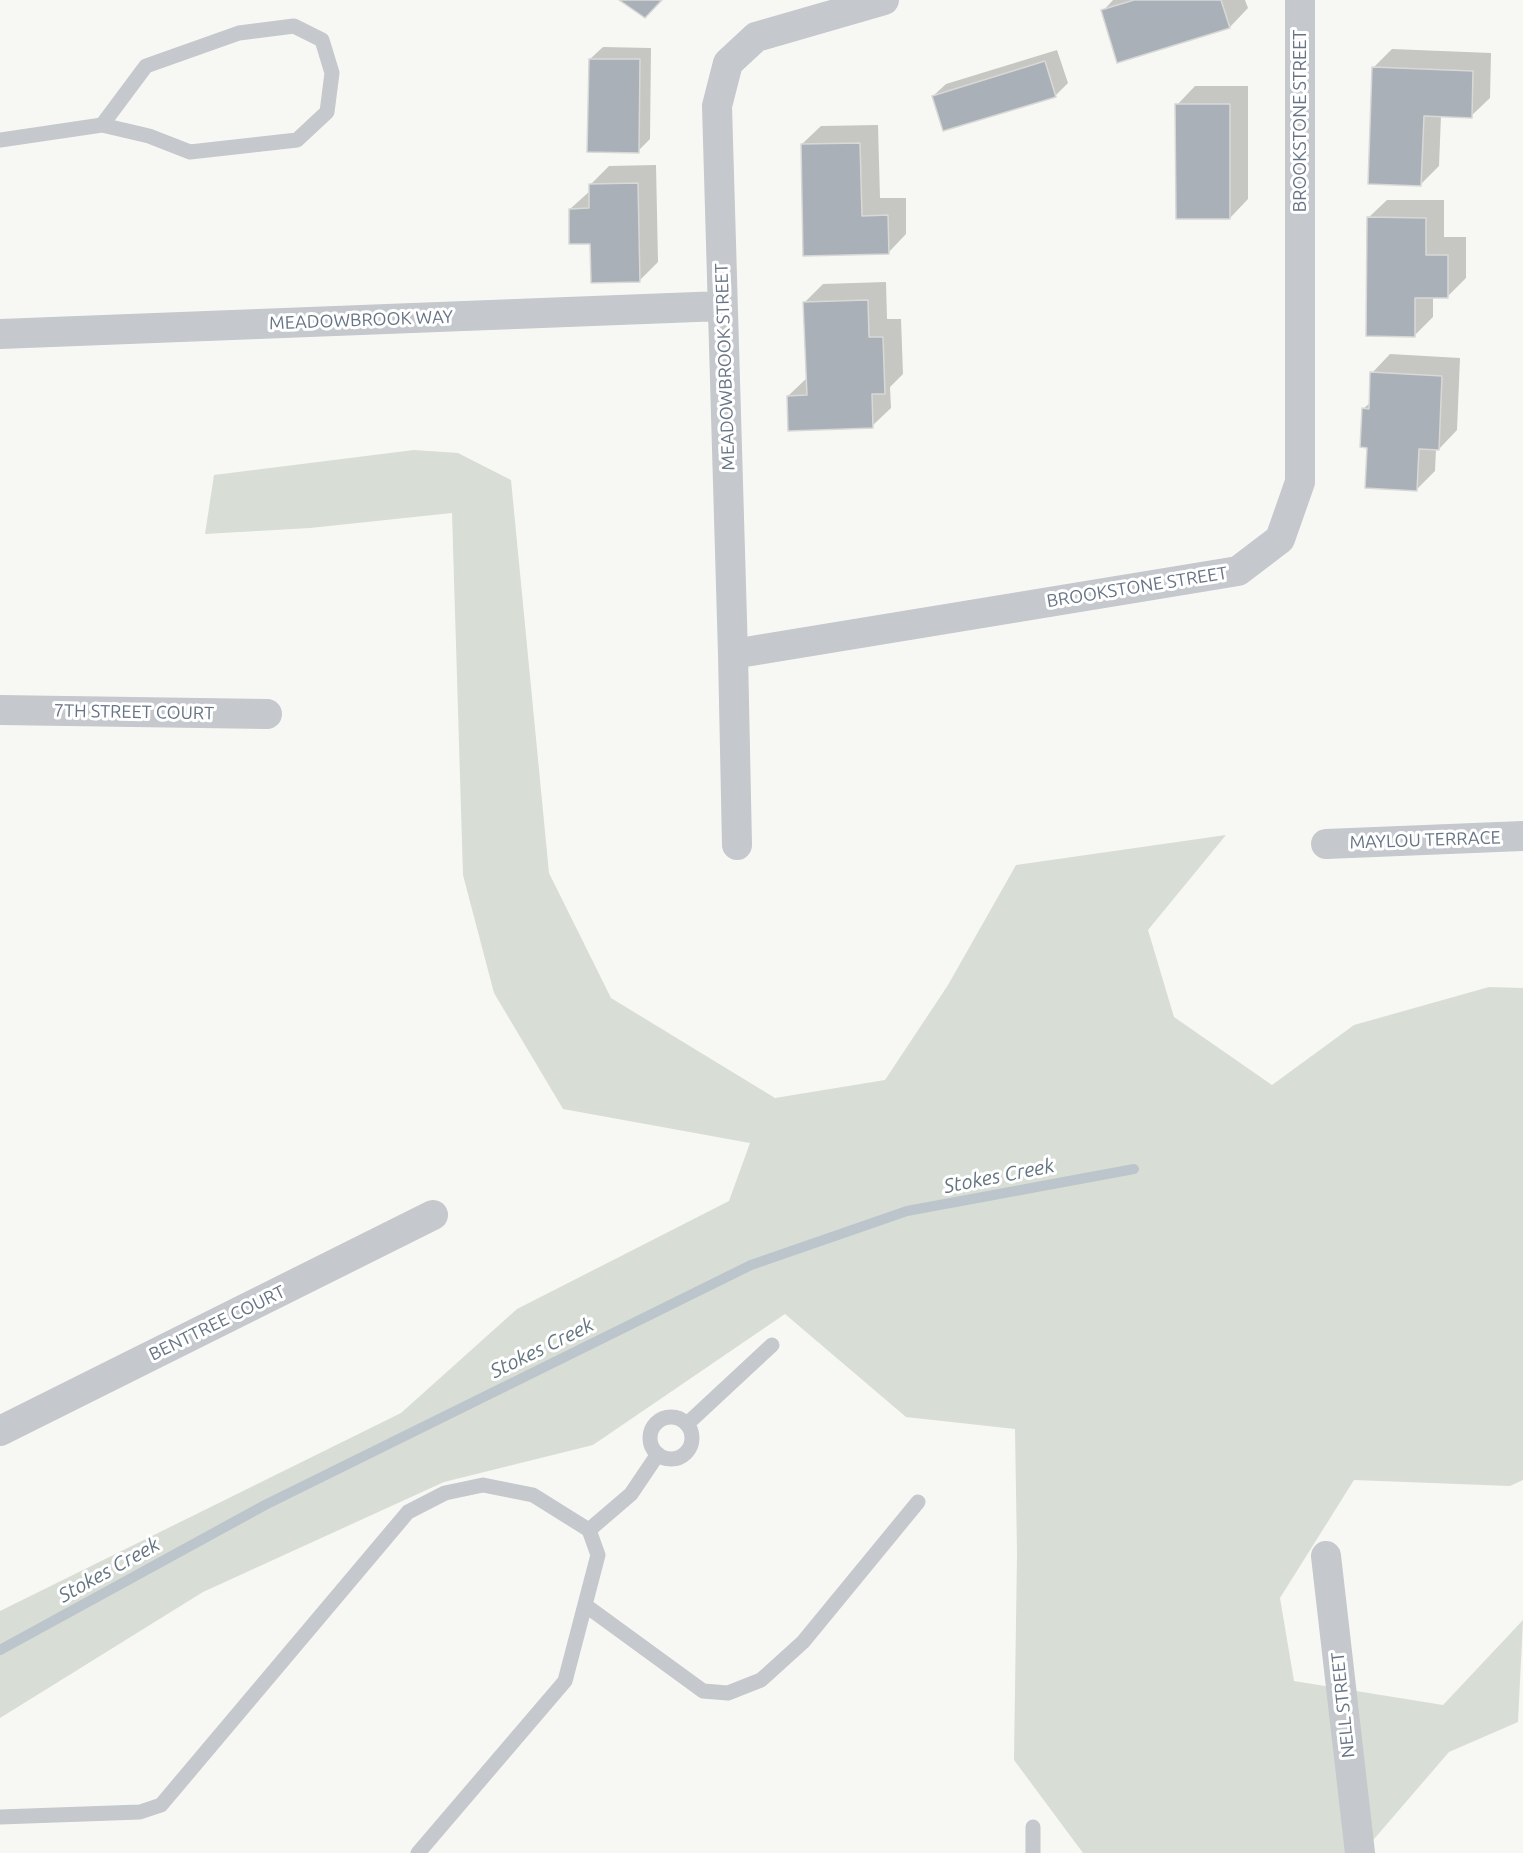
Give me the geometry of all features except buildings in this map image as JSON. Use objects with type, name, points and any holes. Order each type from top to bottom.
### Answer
[{"type":"street","name":"MEADOWBROOK STREET","points":[[737,844],[734,654],[717,105],[728,63],[756,37],[885,0]]},
{"type":"street","name":"BROOKSTONE STREET","points":[[734,654],[1238,571],[1280,539],[1300,482],[1300,0]]},
{"type":"street","name":"MEADOWBROOK WAY","points":[[0,334],[722,306]]},
{"type":"street","name":"7TH STREET COURT","points":[[0,710],[267,714]]},
{"type":"street","name":"MAYLOU TERRACE","points":[[1326,844],[1523,836]]},
{"type":"street","name":"BENTTREE COURT","points":[[0,1431],[433,1215]]},
{"type":"street","name":"NELL STREET","points":[[1326,1556],[1360,1853]]},
{"type":"lane","points":[[0,140],[102,124],[149,136],[190,152],[297,140],[327,112],[332,73],[322,40],[294,26],[239,33],[146,66],[102,124]]},
{"type":"lane","points":[[687,1424],[772,1346]]},
{"type":"lane","points":[[671,1416],[687,1424],[692,1436],[691,1443],[684,1454],[671,1458],[658,1454],[653,1449],[650,1433],[660,1419],[671,1416]]},
{"type":"lane","points":[[589,1530],[631,1494],[658,1454]]},
{"type":"lane","points":[[0,1817],[140,1812],[161,1805],[408,1512],[446,1493],[483,1485],[533,1495],[589,1530],[598,1555],[566,1681],[418,1853]]},
{"type":"lane","points":[[585,1605],[703,1691],[728,1693],[761,1680],[803,1642],[918,1502]]},
{"type":"lane","points":[[1033,1827],[1033,1853]]},
{"type":"shaded area","points":[[414,450],[458,453],[511,480],[549,873],[611,998],[775,1098],[885,1080],[948,985],[1016,865],[1226,835],[1148,930],[1174,1017],[1272,1085],[1354,1025],[1489,987],[1523,988],[1523,1480],[1510,1486],[1354,1480],[1280,1598],[1294,1681],[1443,1705],[1523,1620],[1518,1722],[1449,1752],[1362,1853],[1083,1853],[1014,1760],[1017,1553],[1015,1429],[906,1417],[785,1314],[593,1445],[444,1482],[203,1592],[0,1718],[0,1611],[401,1413],[517,1309],[729,1201],[750,1143],[563,1109],[494,993],[463,875],[452,513],[310,528],[205,534],[214,475]]},
{"type":"waterway","name":"Stokes Creek","points":[[0,1650],[265,1505],[751,1265],[907,1211],[1134,1169]]}]
